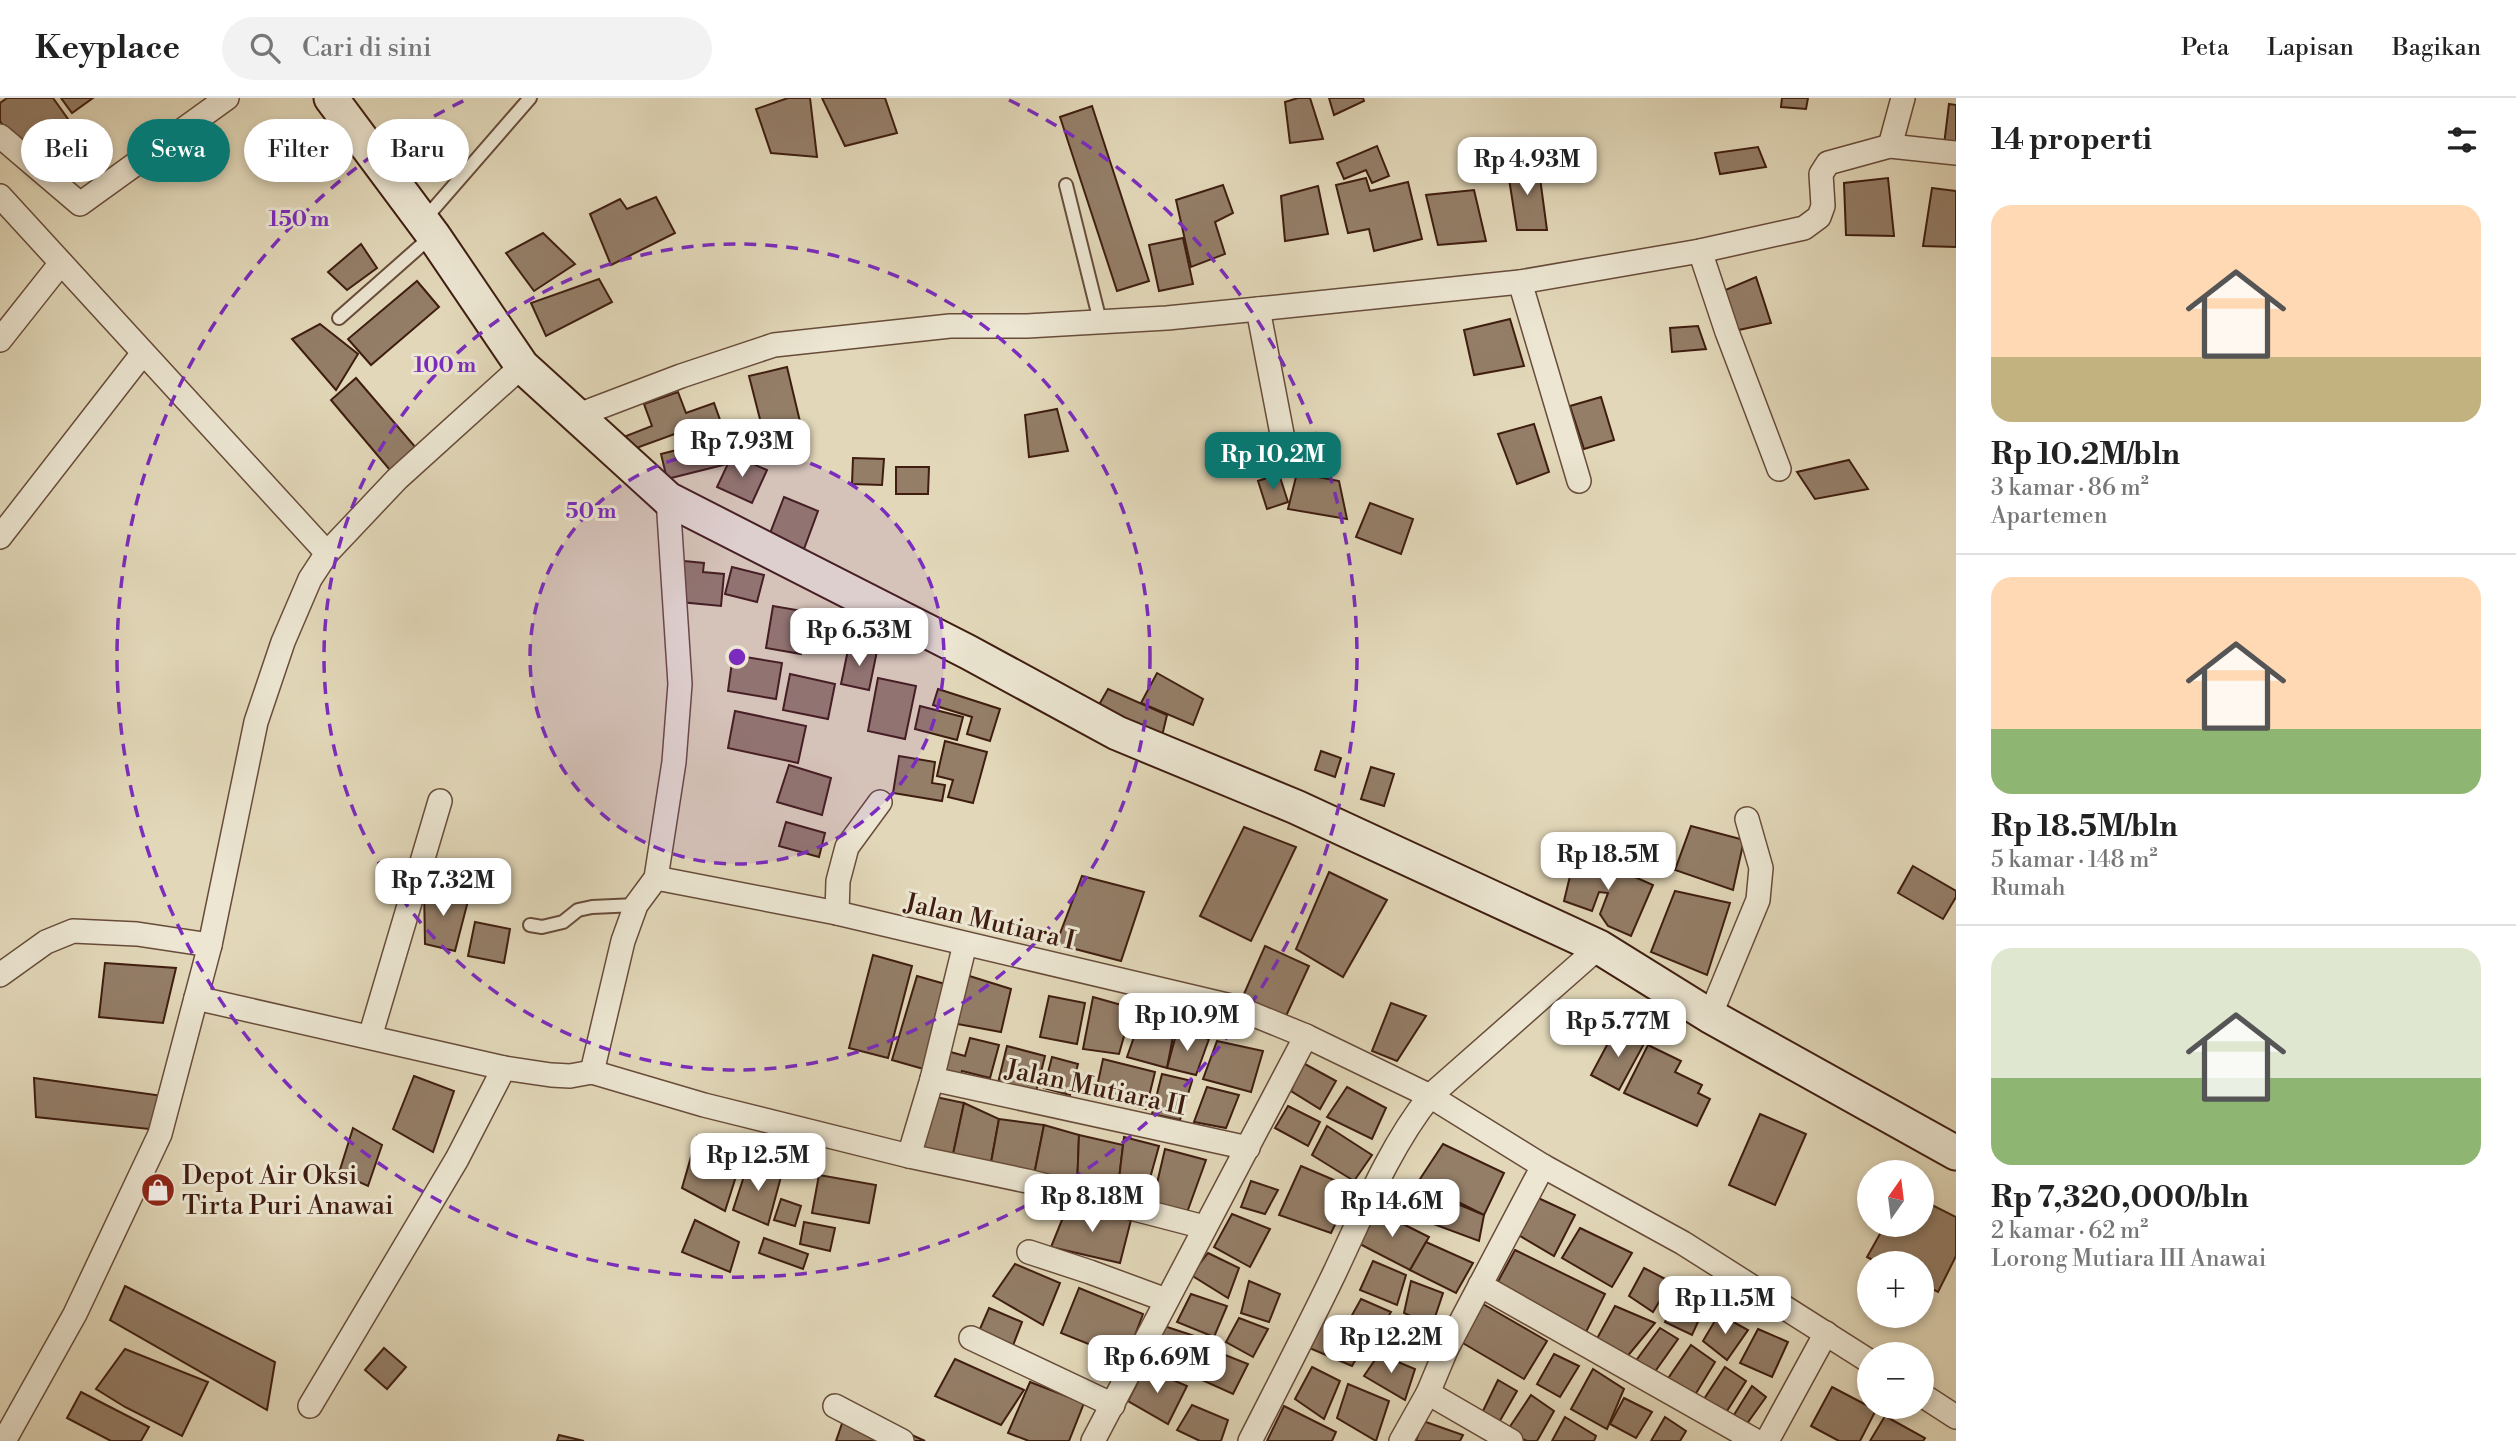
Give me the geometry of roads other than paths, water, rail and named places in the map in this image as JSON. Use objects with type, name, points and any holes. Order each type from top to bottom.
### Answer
[{"type":"street","points":[[0,136],[80,204],[227,98]]},
{"type":"street","points":[[331,98],[428,228],[522,366],[668,499],[968,652],[1117,733],[1296,807],[1599,947],[1710,1016],[1956,1153]]},
{"type":"street","points":[[1890,146],[1903,98]]},
{"type":"street","points":[[576,416],[681,376],[774,345],[950,326],[1027,326],[1167,318],[1258,309],[1520,282],[1700,251],[1804,228],[1819,217],[1823,206],[1821,174],[1828,163],[1890,146],[1956,153]]},
{"type":"street","points":[[0,196],[327,553]]},
{"type":"street","points":[[1700,251],[1727,332],[1779,468]]},
{"type":"street","points":[[0,340],[61,263]]},
{"type":"street","points":[[1520,282],[1579,481]]},
{"type":"street","points":[[1258,309],[1287,465]]},
{"type":"street","points":[[0,537],[143,353]]},
{"type":"street","points":[[4,1441],[75,1314],[160,1134],[210,945],[256,722],[283,642],[310,579],[327,553],[397,480],[522,366]]},
{"type":"street","points":[[592,1072],[623,942],[636,905],[656,878],[674,762],[680,684],[668,499]]},
{"type":"street","points":[[370,1037],[440,801]]},
{"type":"street","points":[[837,913],[838,881],[847,847],[880,802]]},
{"type":"street","points":[[1710,1016],[1758,900],[1761,868],[1747,819]]},
{"type":"street","name":"Jalan Mutiara I","points":[[656,878],[837,913],[1235,1007],[1306,1036],[1430,1096],[1543,1166],[1683,1243],[1857,1353]]},
{"type":"street","points":[[0,975],[46,943],[73,931],[137,934],[210,945]]},
{"type":"street","points":[[909,1156],[932,1079],[965,944]]},
{"type":"street","points":[[1250,1441],[1310,1325],[1398,1142],[1430,1096],[1599,947]]},
{"type":"street","points":[[196,998],[504,1068],[570,1076],[592,1072],[704,1105],[909,1156],[1027,1181],[1204,1227]]},
{"type":"street","points":[[1093,1441],[1306,1036]]},
{"type":"street","points":[[310,1406],[457,1159],[504,1068]]},
{"type":"street","name":"Jalan Mutiara II","points":[[932,1079],[1248,1149]]},
{"type":"street","points":[[1401,1441],[1543,1166]]},
{"type":"street","points":[[1029,1252],[1166,1300]]},
{"type":"street","points":[[1480,1285],[1756,1441]]},
{"type":"street","points":[[1768,1441],[1826,1333]]},
{"type":"street","points":[[971,1338],[1113,1405]]},
{"type":"street","points":[[1427,1394],[1511,1441]]},
{"type":"street","points":[[1934,1403],[1956,1417]]},
{"type":"street","points":[[835,1406],[902,1441]]},
{"type":"lane","points":[[340,318],[428,228],[530,98]]},
{"type":"lane","points":[[1066,185],[1100,321]]},
{"type":"lane","points":[[530,925],[542,927],[563,922],[578,910],[592,907],[636,905]]},
{"type":"place","name":"Depot Air Oksi Tirta Puri Anawai","points":[[158,1190]]}]
